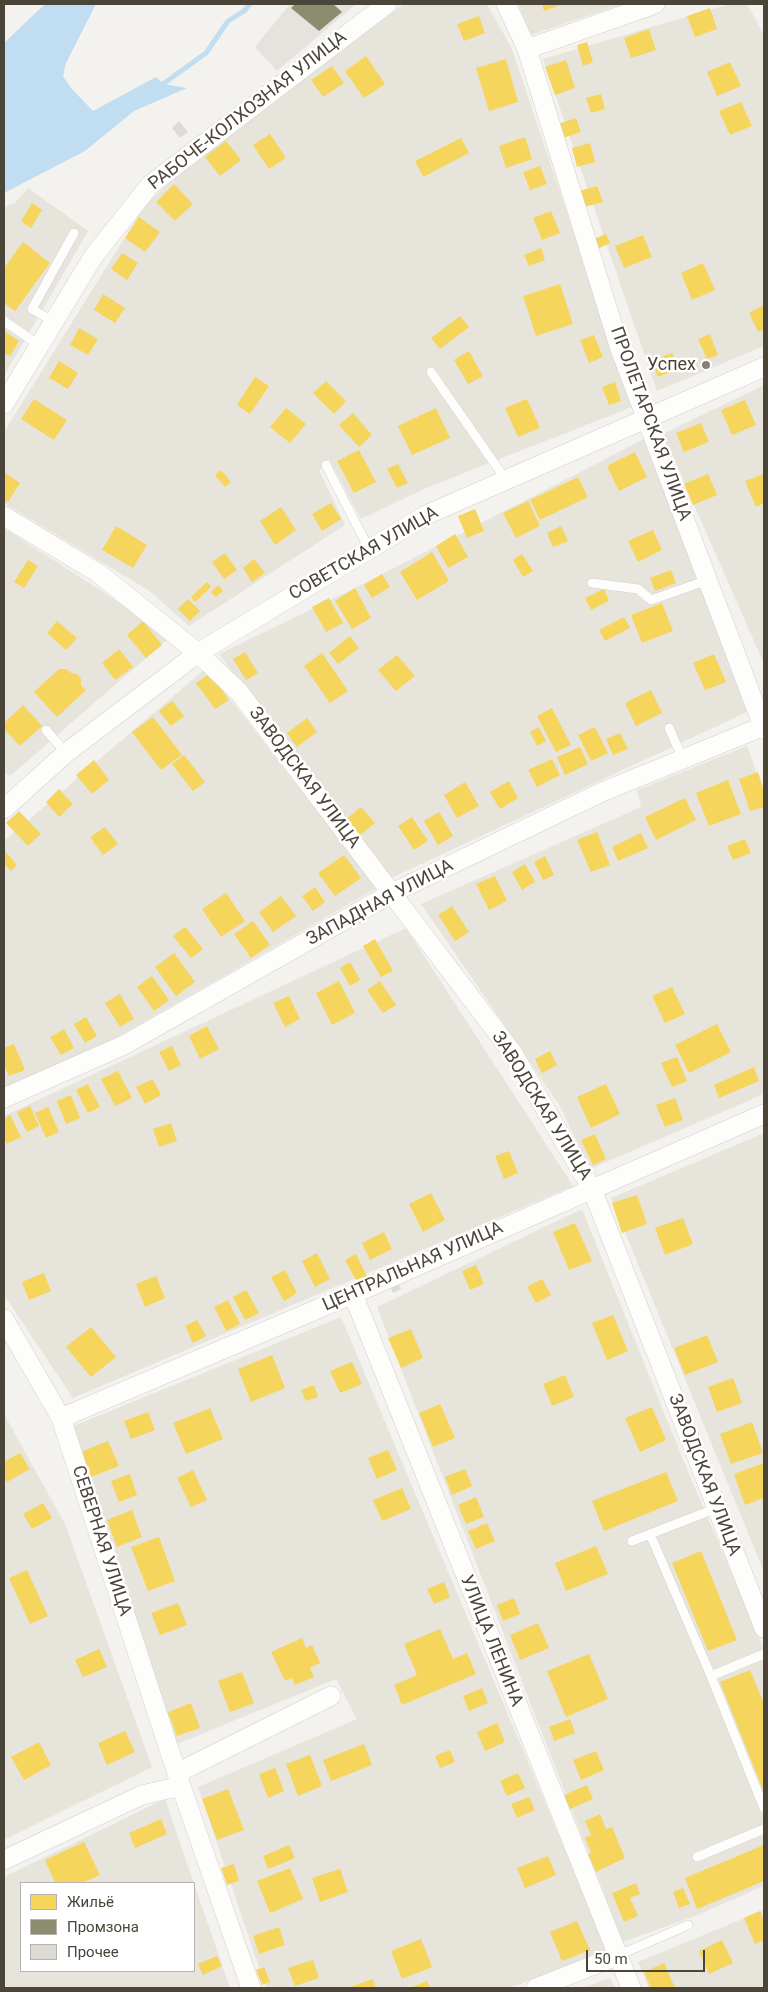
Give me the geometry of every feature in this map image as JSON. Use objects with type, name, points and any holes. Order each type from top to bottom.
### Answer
[{"type":"street","name":"РАБОЧЕ-КОЛХОЗНАЯ УЛИЦА","points":[[4,404],[93,257],[150,185],[387,4]]},
{"type":"street","name":"ПРОЛЕТАРСКАЯ УЛИЦА","points":[[506,4],[527,49],[620,349],[764,727]]},
{"type":"street","points":[[527,49],[655,4]]},
{"type":"street","name":"СОВЕТСКАЯ УЛИЦА","points":[[4,809],[11,789],[66,753],[198,653],[426,515],[764,367]]},
{"type":"street","name":"ЗАВОДСКАЯ УЛИЦА","points":[[4,516],[98,573],[198,653],[239,692],[512,1052],[592,1189],[764,1628]]},
{"type":"street","name":"ЗАПАДНАЯ УЛИЦА","points":[[4,1098],[124,1045],[392,893],[602,792],[764,727]]},
{"type":"street","name":"ЦЕНТРАЛЬНАЯ УЛИЦА","points":[[61,1418],[352,1294],[764,1114]]},
{"type":"street","name":"УЛИЦА ЛЕНИНА","points":[[352,1294],[631,1988]]},
{"type":"street","name":"СЕВЕРНАЯ УЛИЦА","points":[[4,1321],[61,1418],[179,1779],[251,1988]]},
{"type":"street","points":[[4,1860],[179,1779],[331,1696]]},
{"type":"street","points":[[536,1988],[617,1956]]},
{"type":"lane","points":[[54,322],[32,309],[74,233]]},
{"type":"lane","points":[[4,321],[39,346]]},
{"type":"lane","points":[[431,372],[506,480]]},
{"type":"lane","points":[[326,465],[369,549]]},
{"type":"lane","points":[[592,583],[638,589],[652,600],[708,580]]},
{"type":"lane","points":[[669,728],[683,759]]},
{"type":"lane","points":[[46,730],[66,753]]},
{"type":"lane","points":[[632,1541],[717,1508]]},
{"type":"lane","points":[[650,1534],[711,1676],[764,1808]]},
{"type":"lane","points":[[711,1676],[764,1654]]},
{"type":"lane","points":[[697,1857],[764,1829]]},
{"type":"lane","points":[[617,1956],[688,1925]]},
{"type":"shaded area","points":[[290,4],[356,4],[277,71],[255,47]]},
{"type":"shaded area","points":[[404,4],[487,4],[512,49],[632,407],[426,488],[361,519],[329,459],[319,470],[345,525],[189,626],[151,592],[4,503],[4,432],[145,205],[187,167]]},
{"type":"shaded area","points":[[518,4],[623,4],[531,35]]},
{"type":"shaded area","points":[[730,4],[747,4],[764,35],[764,346],[657,391],[543,59]]},
{"type":"shaded area","points":[[28,188],[88,231],[4,376],[4,207],[15,203]]},
{"type":"shaded area","points":[[764,385],[764,664],[663,434]]},
{"type":"shaded area","points":[[646,438],[747,712],[387,880],[219,654],[355,588]]},
{"type":"shaded area","points":[[4,528],[140,616],[167,640],[10,776],[4,772]]},
{"type":"shaded area","points":[[206,668],[377,888],[77,1060],[4,1091],[4,841]]},
{"type":"shaded area","points":[[747,746],[764,793],[764,1094],[590,1169],[560,1106],[421,904],[641,807],[637,790]]},
{"type":"shaded area","points":[[406,928],[573,1186],[73,1398],[4,1295],[4,1116]]},
{"type":"shaded area","points":[[764,1133],[764,1572],[611,1198]]},
{"type":"shaded area","points":[[582,1209],[684,1462],[764,1649],[764,1886],[695,1916],[623,1942],[377,1307]]},
{"type":"shaded area","points":[[341,1317],[607,1950],[510,1988],[266,1988],[198,1787],[357,1719],[336,1679],[177,1744],[71,1427]]},
{"type":"shaded area","points":[[4,1414],[65,1524],[152,1767],[4,1840]]},
{"type":"shaded area","points":[[165,1799],[194,1882],[20,1882],[20,1972],[195,1972],[195,1886],[230,1988],[4,1988],[4,1877]]},
{"type":"shaded area","points":[[764,1910],[764,1988],[649,1988],[638,1962]]},
{"type":"shaded area","points":[[610,1978],[615,1988],[582,1988]]},
{"type":"water","points":[[45,4],[96,4],[66,63],[63,76],[71,88],[93,111],[156,77],[163,84],[187,88],[134,111],[85,151],[4,193],[4,43]]},
{"type":"building: Жильё","points":[[542,4],[563,4],[544,11]]},
{"type":"building: Жильё","points":[[710,8],[717,29],[695,37],[687,16]]},
{"type":"building: Жильё","points":[[479,16],[485,33],[464,41],[457,24]]},
{"type":"building: Жильё","points":[[649,29],[656,50],[631,58],[624,38]]},
{"type":"building: Жильё","points":[[587,42],[593,62],[583,66],[577,45]]},
{"type":"building: Жильё","points":[[366,56],[385,84],[364,98],[345,71]]},
{"type":"building: Жильё","points":[[506,59],[518,102],[489,111],[476,68]]},
{"type":"building: Жильё","points":[[566,60],[575,88],[555,95],[545,67]]},
{"type":"building: Жильё","points":[[730,62],[741,86],[717,96],[707,72]]},
{"type":"building: Жильё","points":[[332,66],[344,83],[323,97],[311,80]]},
{"type":"building: Жильё","points":[[601,94],[605,109],[591,113],[586,98]]},
{"type":"building: Жильё","points":[[741,102],[752,126],[730,135],[719,111]]},
{"type":"building: Жильё","points":[[576,118],[581,132],[563,138],[558,124]]},
{"type":"building: Жильё","points":[[270,134],[286,158],[269,169],[253,145]]},
{"type":"building: Жильё","points":[[525,137],[532,159],[506,168],[499,146]]},
{"type":"building: Жильё","points":[[461,138],[469,153],[423,177],[415,161]]},
{"type":"building: Жильё","points":[[226,141],[241,160],[220,176],[205,157]]},
{"type":"building: Жильё","points":[[590,143],[595,162],[577,167],[572,148]]},
{"type":"building: Жильё","points":[[540,166],[547,184],[530,190],[523,172]]},
{"type":"building: Жильё","points":[[174,184],[193,204],[175,221],[156,202]]},
{"type":"building: Жильё","points":[[597,186],[603,202],[584,207],[579,191]]},
{"type":"building: Жильё","points":[[32,203],[42,210],[31,228],[21,221]]},
{"type":"building: Жильё","points":[[551,211],[560,233],[542,240],[533,218]]},
{"type":"building: Жильё","points":[[139,217],[160,232],[145,252],[125,238]]},
{"type":"building: Жильё","points":[[606,234],[610,243],[593,251],[589,241]]},
{"type":"building: Жильё","points":[[643,235],[652,257],[624,268],[615,246]]},
{"type":"building: Жильё","points":[[23,242],[50,263],[15,311],[4,303],[4,268]]},
{"type":"building: Жильё","points":[[541,248],[545,260],[529,266],[524,255]]},
{"type":"building: Жильё","points":[[122,253],[138,263],[127,280],[111,269]]},
{"type":"building: Жильё","points":[[703,263],[715,290],[692,300],[681,273]]},
{"type":"building: Жильё","points":[[560,284],[573,324],[536,336],[523,296]]},
{"type":"building: Жильё","points":[[103,294],[125,308],[115,323],[94,310]]},
{"type":"building: Жильё","points":[[764,305],[764,329],[758,332],[749,313]]},
{"type":"building: Жильё","points":[[460,316],[469,327],[440,349],[431,338]]},
{"type":"building: Жильё","points":[[79,328],[98,339],[88,355],[70,345]]},
{"type":"building: Жильё","points":[[4,331],[19,341],[10,356],[4,353]]},
{"type":"building: Жильё","points":[[710,334],[718,355],[707,359],[698,339]]},
{"type":"building: Жильё","points":[[594,335],[603,357],[589,363],[580,340]]},
{"type":"building: Жильё","points":[[469,351],[483,376],[468,384],[454,360]]},
{"type":"building: Жильё","points":[[672,353],[679,368],[658,377],[651,361]]},
{"type":"building: Жильё","points":[[59,361],[78,373],[68,389],[49,378]]},
{"type":"building: Жильё","points":[[255,377],[269,386],[250,414],[237,405]]},
{"type":"building: Жильё","points":[[326,381],[346,401],[334,414],[313,393]]},
{"type":"building: Жильё","points":[[615,382],[621,401],[609,405],[602,387]]},
{"type":"building: Жильё","points":[[34,399],[67,420],[54,440],[21,419]]},
{"type":"building: Жильё","points":[[527,399],[540,428],[518,437],[505,408]]},
{"type":"building: Жильё","points":[[745,400],[756,425],[732,435],[721,410]]},
{"type":"building: Жильё","points":[[286,408],[306,424],[290,443],[270,427]]},
{"type":"building: Жильё","points":[[436,408],[450,438],[412,455],[398,426]]},
{"type":"building: Жильё","points":[[353,413],[372,435],[359,447],[339,425]]},
{"type":"building: Жильё","points":[[701,423],[709,442],[684,452],[676,433]]},
{"type":"building: Жильё","points":[[359,450],[376,482],[354,493],[337,461]]},
{"type":"building: Жильё","points":[[635,452],[647,477],[619,491],[607,466]]},
{"type":"building: Жильё","points":[[398,464],[408,483],[397,488],[387,469]]},
{"type":"building: Жильё","points":[[221,470],[231,482],[225,487],[215,475]]},
{"type":"building: Жильё","points":[[4,472],[20,483],[8,502],[4,500]]},
{"type":"building: Жильё","points":[[708,474],[717,495],[693,505],[684,484]]},
{"type":"building: Жильё","points":[[764,474],[764,503],[756,507],[745,481]]},
{"type":"building: Жильё","points":[[578,477],[588,497],[540,520],[530,500]]},
{"type":"building: Жильё","points":[[528,501],[540,526],[516,538],[503,513]]},
{"type":"building: Жильё","points":[[331,503],[341,519],[322,531],[312,514]]},
{"type":"building: Жильё","points":[[281,507],[296,530],[275,545],[260,521]]},
{"type":"building: Жильё","points":[[475,509],[484,531],[467,538],[458,516]]},
{"type":"building: Жильё","points":[[116,526],[147,545],[133,568],[102,550]]},
{"type":"building: Жильё","points":[[561,526],[568,541],[553,547],[547,533]]},
{"type":"building: Жильё","points":[[653,530],[662,550],[638,562],[628,541]]},
{"type":"building: Жильё","points":[[455,534],[468,557],[448,568],[436,546]]},
{"type":"building: Жильё","points":[[432,552],[449,581],[417,600],[400,572]]},
{"type":"building: Жильё","points":[[225,553],[237,570],[224,579],[212,562]]},
{"type":"building: Жильё","points":[[522,554],[533,571],[523,577],[513,560]]},
{"type":"building: Жильё","points":[[254,559],[265,573],[252,582],[243,568]]},
{"type":"building: Жильё","points":[[28,560],[38,566],[24,588],[14,582]]},
{"type":"building: Жильё","points":[[671,570],[676,583],[655,591],[650,578]]},
{"type":"building: Жильё","points":[[382,574],[390,587],[372,598],[364,585]]},
{"type":"building: Жильё","points":[[207,582],[211,587],[195,602],[191,597]]},
{"type":"building: Жильё","points":[[218,585],[223,591],[216,597],[211,592]]},
{"type":"building: Жильё","points":[[355,588],[371,618],[352,629],[335,601]]},
{"type":"building: Жильё","points":[[604,589],[609,601],[591,610],[585,598]]},
{"type":"building: Жильё","points":[[329,598],[343,623],[326,632],[312,607]]},
{"type":"building: Жильё","points":[[188,599],[200,611],[190,621],[178,609]]},
{"type":"building: Жильё","points":[[662,603],[673,631],[642,643],[631,615]]},
{"type":"building: Жильё","points":[[624,617],[630,628],[605,641],[599,630]]},
{"type":"building: Жильё","points":[[57,621],[77,638],[66,650],[47,633]]},
{"type":"building: Жильё","points":[[143,621],[162,645],[146,658],[127,635]]},
{"type":"building: Жильё","points":[[350,636],[359,648],[338,664],[329,653]]},
{"type":"building: Жильё","points":[[119,649],[133,667],[115,680],[102,663]]},
{"type":"building: Жильё","points":[[245,652],[258,673],[246,680],[233,659]]},
{"type":"building: Жильё","points":[[322,653],[348,691],[330,703],[304,666]]},
{"type":"building: Жильё","points":[[714,654],[726,682],[705,690],[693,663]]},
{"type":"building: Жильё","points":[[397,655],[415,676],[396,691],[378,670]]},
{"type":"building: Жильё","points":[[59,669],[67,669],[71,673],[77,674],[81,679],[81,686],[86,690],[57,717],[34,692]]},
{"type":"building: Жильё","points":[[210,673],[229,700],[215,709],[196,683]]},
{"type":"building: Жильё","points":[[651,690],[662,713],[636,726],[625,703]]},
{"type":"building: Жильё","points":[[172,701],[184,716],[171,726],[159,711]]},
{"type":"building: Жильё","points":[[23,705],[42,726],[20,746],[4,729],[4,723]]},
{"type":"building: Жильё","points":[[552,708],[571,745],[556,752],[537,716]]},
{"type":"building: Жильё","points":[[153,717],[182,755],[161,770],[132,732]]},
{"type":"building: Жильё","points":[[307,718],[317,732],[297,747],[287,733]]},
{"type":"building: Жильё","points":[[539,727],[546,741],[537,746],[530,732]]},
{"type":"building: Жильё","points":[[595,727],[608,753],[591,761],[578,735]]},
{"type":"building: Жильё","points":[[620,733],[628,749],[613,755],[606,739]]},
{"type":"building: Жильё","points":[[580,747],[588,764],[565,775],[557,757]]},
{"type":"building: Жильё","points":[[184,755],[205,782],[193,791],[172,764]]},
{"type":"building: Жильё","points":[[552,759],[560,775],[537,787],[528,770]]},
{"type":"building: Жильё","points":[[94,760],[109,780],[92,794],[76,775]]},
{"type":"building: Жильё","points":[[758,772],[764,791],[764,807],[750,811],[739,779]]},
{"type":"building: Жильё","points":[[728,780],[741,814],[709,826],[696,793]]},
{"type":"building: Жильё","points":[[509,781],[518,798],[500,809],[490,792]]},
{"type":"building: Жильё","points":[[465,782],[479,806],[457,818],[444,795]]},
{"type":"building: Жильё","points":[[59,789],[73,804],[59,817],[46,802]]},
{"type":"building: Жильё","points":[[685,798],[696,820],[656,840],[645,817]]},
{"type":"building: Жильё","points":[[361,807],[375,823],[358,837],[345,820]]},
{"type":"building: Жильё","points":[[19,811],[41,834],[28,846],[6,823]]},
{"type":"building: Жильё","points":[[439,812],[453,836],[438,845],[424,821]]},
{"type":"building: Жильё","points":[[412,817],[428,841],[414,850],[398,826]]},
{"type":"building: Жильё","points":[[105,827],[118,844],[103,855],[90,837]]},
{"type":"building: Жильё","points":[[597,832],[610,865],[591,872],[577,840]]},
{"type":"building: Жильё","points":[[641,833],[648,848],[618,861],[612,847]]},
{"type":"building: Жильё","points":[[745,839],[751,853],[733,860],[727,846]]},
{"type":"building: Жильё","points":[[4,850],[17,865],[11,871],[4,864]]},
{"type":"building: Жильё","points":[[344,855],[361,878],[335,896],[318,873]]},
{"type":"building: Жильё","points":[[545,856],[554,875],[543,880],[534,862]]},
{"type":"building: Жильё","points":[[525,864],[535,882],[522,890],[512,872]]},
{"type":"building: Жильё","points":[[495,876],[507,901],[489,910],[476,884]]},
{"type":"building: Жильё","points":[[315,887],[325,902],[313,911],[302,896]]},
{"type":"building: Жильё","points":[[226,893],[245,921],[221,937],[202,909]]},
{"type":"building: Жильё","points":[[281,896],[296,916],[273,932],[259,912]]},
{"type":"building: Жильё","points":[[452,906],[469,932],[455,941],[438,915]]},
{"type":"building: Жильё","points":[[253,921],[270,945],[251,958],[234,934]]},
{"type":"building: Жильё","points":[[185,927],[203,949],[191,958],[173,936]]},
{"type":"building: Жильё","points":[[375,939],[393,971],[381,977],[363,946]]},
{"type":"building: Жильё","points":[[174,953],[195,982],[176,996],[155,967]]},
{"type":"building: Жильё","points":[[350,962],[360,980],[350,986],[340,968]]},
{"type":"building: Жильё","points":[[152,976],[169,1000],[154,1011],[137,987]]},
{"type":"building: Жильё","points":[[339,981],[355,1013],[332,1025],[316,993]]},
{"type":"building: Жильё","points":[[380,981],[396,1005],[383,1013],[367,990]]},
{"type":"building: Жильё","points":[[672,987],[685,1014],[665,1023],[652,996]]},
{"type":"building: Жильё","points":[[120,994],[134,1019],[120,1027],[105,1003]]},
{"type":"building: Жильё","points":[[289,996],[300,1019],[285,1027],[273,1003]]},
{"type":"building: Жильё","points":[[86,1017],[97,1036],[85,1043],[74,1024]]},
{"type":"building: Жильё","points":[[717,1024],[731,1052],[689,1073],[675,1045]]},
{"type":"building: Жильё","points":[[207,1026],[219,1049],[200,1059],[189,1036]]},
{"type":"building: Жильё","points":[[64,1029],[74,1048],[61,1055],[50,1037]]},
{"type":"building: Жильё","points":[[14,1044],[25,1070],[9,1076],[4,1064],[4,1048]]},
{"type":"building: Жильё","points":[[172,1046],[181,1065],[169,1071],[159,1052]]},
{"type":"building: Жильё","points":[[550,1051],[557,1065],[542,1073],[535,1059]]},
{"type":"building: Жильё","points":[[677,1057],[687,1081],[672,1087],[661,1063]]},
{"type":"building: Жильё","points":[[754,1067],[759,1081],[719,1098],[714,1085]]},
{"type":"building: Жильё","points":[[118,1071],[132,1098],[115,1106],[101,1079]]},
{"type":"building: Жильё","points":[[153,1079],[161,1095],[145,1104],[136,1087]]},
{"type":"building: Жильё","points":[[88,1084],[100,1107],[88,1113],[76,1090]]},
{"type":"building: Жильё","points":[[606,1084],[620,1114],[591,1128],[577,1097]]},
{"type":"building: Жильё","points":[[71,1095],[80,1118],[66,1124],[57,1101]]},
{"type":"building: Жильё","points":[[675,1098],[683,1120],[665,1127],[656,1105]]},
{"type":"building: Жильё","points":[[30,1106],[39,1126],[27,1132],[17,1112]]},
{"type":"building: Жильё","points":[[48,1107],[59,1132],[46,1138],[35,1113]]},
{"type":"building: Жильё","points":[[10,1115],[21,1137],[7,1144],[4,1138],[4,1119]]},
{"type":"building: Жильё","points":[[171,1123],[177,1141],[159,1147],[153,1129]]},
{"type":"building: Жильё","points":[[595,1134],[606,1159],[593,1165],[581,1140]]},
{"type":"building: Жильё","points":[[509,1151],[518,1173],[504,1179],[495,1156]]},
{"type":"building: Жильё","points":[[431,1193],[445,1220],[423,1232],[409,1204]]},
{"type":"building: Жильё","points":[[637,1195],[647,1224],[622,1233],[612,1203]]},
{"type":"building: Жильё","points":[[683,1218],[693,1244],[665,1255],[655,1228]]},
{"type":"building: Жильё","points":[[575,1223],[592,1261],[569,1270],[553,1232]]},
{"type":"building: Жильё","points":[[384,1232],[392,1249],[370,1260],[362,1243]]},
{"type":"building: Жильё","points":[[317,1253],[330,1279],[315,1287],[302,1261]]},
{"type":"building: Жильё","points":[[356,1254],[367,1276],[357,1282],[345,1260]]},
{"type":"building: Жильё","points":[[476,1265],[484,1284],[470,1290],[462,1271]]},
{"type":"building: Жильё","points":[[285,1270],[297,1293],[284,1301],[271,1277]]},
{"type":"building: Жильё","points":[[44,1273],[51,1291],[29,1300],[22,1282]]},
{"type":"building: Жильё","points":[[156,1276],[165,1298],[145,1307],[136,1284]]},
{"type":"building: Жильё","points":[[542,1279],[551,1295],[536,1303],[527,1287]]},
{"type":"building: Жильё","points":[[246,1290],[259,1313],[245,1320],[233,1297]]},
{"type":"building: Жильё","points":[[228,1300],[240,1324],[226,1331],[214,1307]]},
{"type":"building: Жильё","points":[[613,1315],[628,1351],[607,1360],[592,1323]]},
{"type":"building: Жильё","points":[[197,1320],[206,1336],[193,1343],[185,1326]]},
{"type":"building: Жильё","points":[[91,1327],[116,1357],[91,1377],[66,1347]]},
{"type":"building: Жильё","points":[[411,1329],[423,1358],[401,1368],[388,1338]]},
{"type":"building: Жильё","points":[[707,1335],[718,1362],[685,1375],[674,1348]]},
{"type":"building: Жильё","points":[[272,1355],[285,1388],[251,1402],[238,1369]]},
{"type":"building: Жильё","points":[[352,1362],[362,1384],[340,1393],[330,1371]]},
{"type":"building: Жильё","points":[[565,1375],[574,1397],[552,1406],[543,1384]]},
{"type":"building: Жильё","points":[[733,1378],[742,1403],[717,1412],[708,1387]]},
{"type":"building: Жильё","points":[[314,1385],[318,1397],[306,1401],[301,1390]]},
{"type":"building: Жильё","points":[[440,1404],[455,1438],[433,1447],[419,1413]]},
{"type":"building: Жильё","points":[[652,1407],[666,1440],[640,1452],[625,1418]]},
{"type":"building: Жильё","points":[[210,1408],[223,1439],[186,1454],[173,1423]]},
{"type":"building: Жильё","points":[[148,1412],[155,1430],[131,1439],[124,1421]]},
{"type":"building: Жильё","points":[[752,1422],[763,1453],[731,1464],[720,1434]]},
{"type":"building: Жильё","points":[[108,1441],[119,1466],[91,1477],[81,1452]]},
{"type":"building: Жильё","points":[[388,1450],[397,1470],[377,1479],[368,1458]]},
{"type":"building: Жильё","points":[[20,1453],[30,1469],[7,1482],[4,1476],[4,1462]]},
{"type":"building: Жильё","points":[[764,1463],[764,1498],[745,1505],[734,1474]]},
{"type":"building: Жильё","points":[[465,1469],[472,1486],[452,1495],[445,1477]]},
{"type":"building: Жильё","points":[[193,1470],[207,1500],[191,1507],[177,1478]]},
{"type":"building: Жильё","points":[[666,1472],[678,1501],[604,1531],[592,1501]]},
{"type":"building: Жильё","points":[[130,1474],[137,1495],[119,1502],[111,1481]]},
{"type":"building: Жильё","points":[[402,1488],[411,1509],[382,1521],[373,1500]]},
{"type":"building: Жильё","points":[[476,1497],[484,1517],[466,1524],[458,1505]]},
{"type":"building: Жильё","points":[[43,1503],[52,1518],[32,1529],[23,1514]]},
{"type":"building: Жильё","points":[[132,1510],[142,1537],[117,1547],[107,1520]]},
{"type":"building: Жильё","points":[[487,1523],[495,1541],[476,1549],[468,1531]]},
{"type":"building: Жильё","points":[[159,1537],[175,1581],[148,1591],[131,1547]]},
{"type":"building: Жильё","points":[[596,1546],[608,1574],[566,1591],[555,1563]]},
{"type":"building: Жильё","points":[[701,1551],[737,1640],[708,1651],[672,1563]]},
{"type":"building: Жильё","points":[[27,1570],[48,1616],[30,1624],[9,1578]]},
{"type":"building: Жильё","points":[[444,1582],[450,1597],[434,1604],[427,1589]]},
{"type":"building: Жильё","points":[[514,1598],[520,1614],[503,1621],[497,1605]]},
{"type":"building: Жильё","points":[[178,1603],[187,1625],[160,1635],[151,1613]]},
{"type":"building: Жильё","points":[[538,1623],[549,1648],[520,1660],[510,1635]]},
{"type":"building: Жильё","points":[[440,1629],[453,1659],[467,1653],[476,1674],[402,1705],[394,1685],[417,1675],[404,1644]]},
{"type":"building: Жильё","points":[[302,1638],[306,1648],[312,1645],[320,1663],[310,1668],[314,1677],[295,1685],[292,1678],[285,1681],[271,1652]]},
{"type":"building: Жильё","points":[[99,1649],[107,1667],[83,1677],[75,1660]]},
{"type":"building: Жильё","points":[[589,1654],[608,1699],[566,1717],[547,1671]]},
{"type":"building: Жильё","points":[[750,1670],[764,1704],[764,1792],[720,1682]]},
{"type":"building: Жильё","points":[[242,1672],[254,1703],[230,1712],[218,1681]]},
{"type":"building: Жильё","points":[[482,1688],[488,1703],[469,1711],[463,1696]]},
{"type":"building: Жильё","points":[[191,1703],[200,1728],[177,1736],[168,1712]]},
{"type":"building: Жильё","points":[[570,1719],[575,1733],[554,1741],[549,1727]]},
{"type":"building: Жильё","points":[[497,1723],[505,1742],[485,1751],[477,1732]]},
{"type":"building: Жильё","points":[[125,1731],[135,1752],[107,1765],[98,1743]]},
{"type":"building: Жильё","points":[[39,1742],[51,1765],[24,1780],[11,1757]]},
{"type":"building: Жильё","points":[[364,1744],[372,1765],[331,1781],[323,1760]]},
{"type":"building: Жильё","points":[[450,1750],[455,1762],[440,1768],[435,1756]]},
{"type":"building: Жильё","points":[[596,1751],[604,1770],[581,1780],[573,1760]]},
{"type":"building: Жильё","points":[[310,1755],[322,1786],[298,1796],[286,1764]]},
{"type":"building: Жильё","points":[[275,1768],[284,1791],[268,1798],[259,1774]]},
{"type":"building: Жильё","points":[[518,1773],[525,1788],[507,1796],[500,1781]]},
{"type":"building: Жильё","points":[[587,1785],[593,1799],[568,1810],[562,1796]]},
{"type":"building: Жильё","points":[[228,1789],[244,1830],[217,1840],[202,1799]]},
{"type":"building: Жильё","points":[[529,1797],[535,1810],[517,1818],[511,1804]]},
{"type":"building: Жильё","points":[[600,1814],[606,1829],[612,1827],[625,1858],[596,1872],[588,1854],[599,1849],[591,1852],[585,1838],[591,1835],[585,1821]]},
{"type":"building: Жильё","points":[[161,1819],[167,1834],[135,1848],[129,1833]]},
{"type":"building: Жильё","points":[[84,1842],[100,1875],[84,1882],[55,1882],[45,1860]]},
{"type":"building: Жильё","points":[[289,1845],[295,1858],[268,1869],[263,1856]]},
{"type":"building: Жильё","points":[[764,1845],[764,1881],[697,1909],[685,1878]]},
{"type":"building: Жильё","points":[[548,1856],[556,1875],[525,1888],[517,1868]]},
{"type":"building: Жильё","points":[[234,1864],[239,1881],[227,1885],[221,1868]]},
{"type":"building: Жильё","points":[[290,1868],[303,1899],[270,1913],[257,1881]]},
{"type":"building: Жильё","points":[[340,1869],[348,1892],[320,1902],[312,1878]]},
{"type":"building: Жильё","points":[[636,1883],[640,1894],[630,1898],[638,1916],[624,1922],[612,1893]]},
{"type":"building: Жильё","points":[[683,1888],[690,1904],[679,1908],[673,1892]]},
{"type":"building: Жильё","points":[[760,1911],[764,1922],[764,1940],[755,1944],[744,1918]]},
{"type":"building: Жильё","points":[[577,1921],[590,1950],[562,1961],[550,1932]]},
{"type":"building: Жильё","points":[[279,1927],[285,1945],[259,1954],[253,1936]]},
{"type":"building: Жильё","points":[[421,1939],[432,1967],[402,1979],[391,1951]]},
{"type":"building: Жильё","points":[[722,1940],[733,1963],[709,1974],[699,1951]]},
{"type":"building: Жильё","points":[[217,1956],[222,1966],[203,1975],[198,1964]]},
{"type":"building: Жильё","points":[[313,1960],[319,1978],[295,1986],[288,1968]]},
{"type":"building: Жильё","points":[[664,1963],[675,1988],[651,1988],[644,1972]]},
{"type":"building: Жильё","points":[[264,1967],[270,1982],[262,1985],[256,1970]]},
{"type":"building: Жильё","points":[[373,1979],[376,1988],[347,1988]]},
{"type":"building: Жильё","points":[[427,1981],[430,1988],[410,1988]]},
{"type":"building: Промзона","points":[[295,4],[333,4],[342,12],[319,31],[291,8]]},
{"type":"building: Прочее","points":[[179,121],[188,132],[180,138],[172,128]]},
{"type":"building: Прочее","points":[[398,1283],[401,1289],[393,1293],[390,1286]]},
{"type":"waterway","points":[[163,84],[206,53],[228,21],[244,11],[250,4]]},
{"type":"place","name":"Успех","points":[[706,365]]}]
